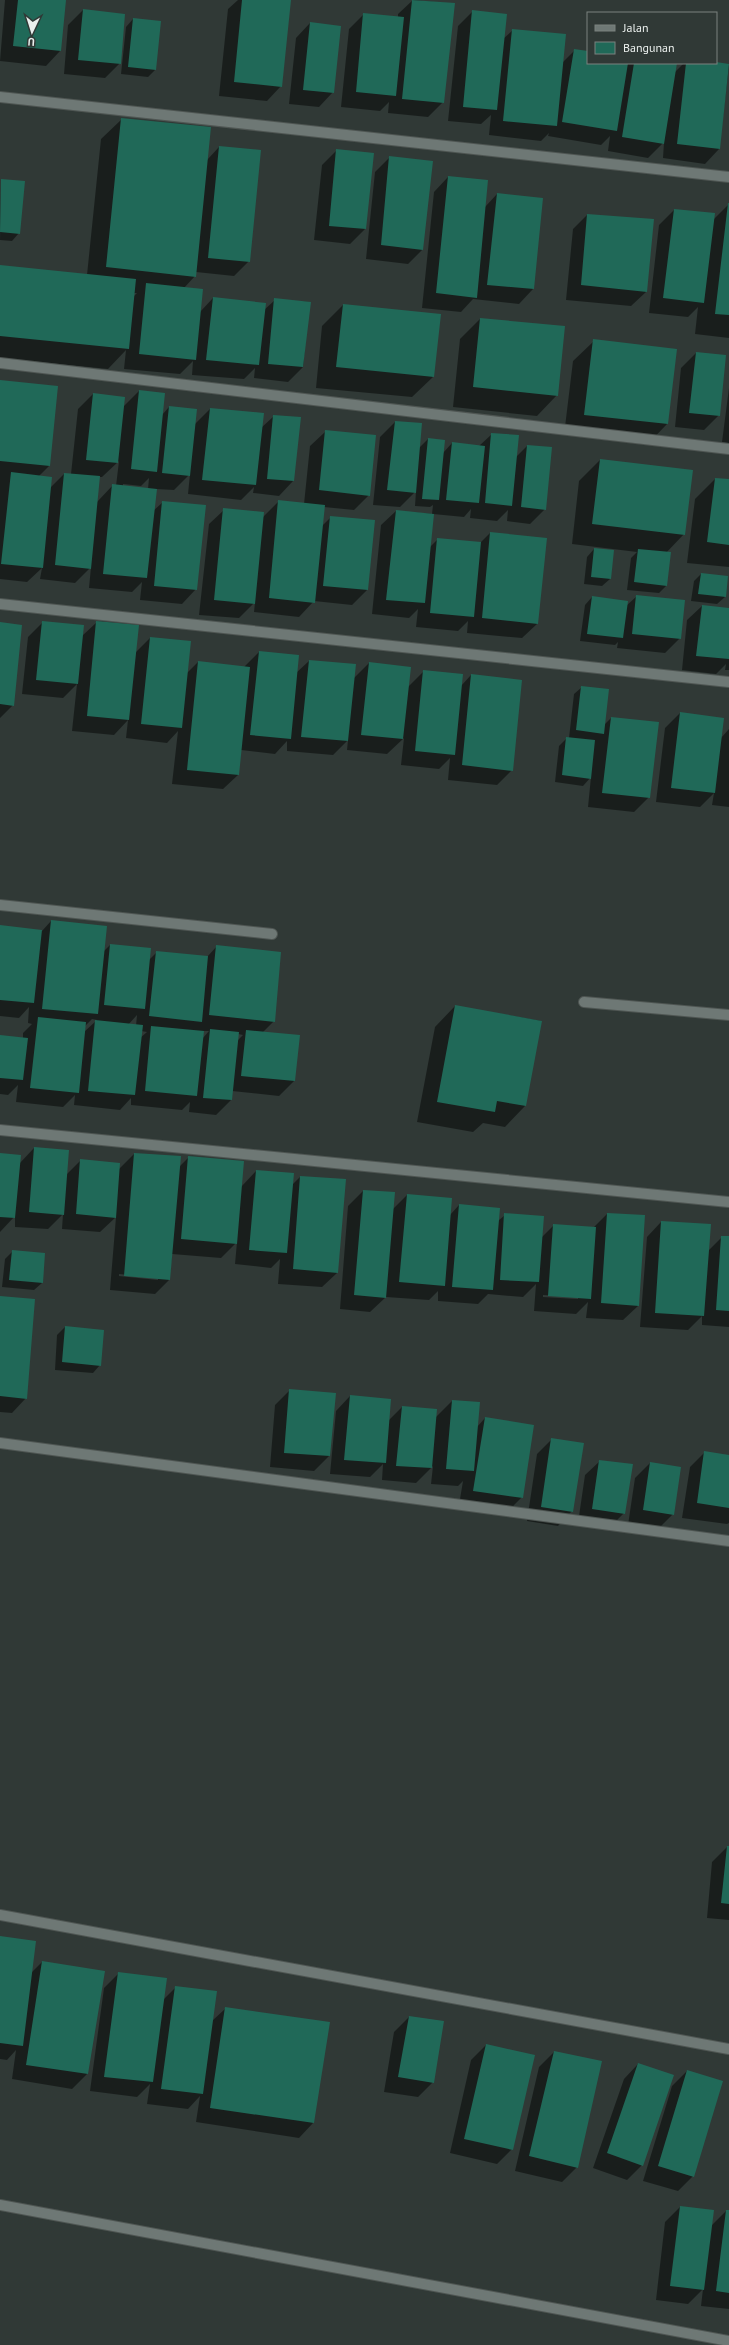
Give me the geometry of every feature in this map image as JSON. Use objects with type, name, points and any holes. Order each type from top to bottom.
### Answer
[{"type":"street","points":[[0,97],[729,177]]},
{"type":"street","points":[[0,363],[729,449]]},
{"type":"street","points":[[0,604],[729,682]]},
{"type":"street","points":[[0,905],[272,934]]},
{"type":"street","points":[[584,1002],[729,1015]]},
{"type":"street","points":[[0,1130],[729,1202]]},
{"type":"street","points":[[0,1443],[729,1541]]},
{"type":"street","points":[[0,1915],[729,2049]]},
{"type":"street","points":[[0,2205],[729,2341]]},
{"type":"building","points":[[18,0],[66,0],[61,51],[13,46]]},
{"type":"building","points":[[242,0],[291,0],[282,87],[234,82]]},
{"type":"building","points":[[412,0],[455,3],[444,103],[402,99]]},
{"type":"building","points":[[83,9],[125,14],[121,64],[78,60]]},
{"type":"building","points":[[472,10],[507,14],[497,110],[463,107]]},
{"type":"building","points":[[363,13],[404,17],[396,96],[356,92]]},
{"type":"building","points":[[133,18],[161,21],[156,70],[128,67]]},
{"type":"building","points":[[310,22],[341,26],[334,93],[303,90]]},
{"type":"building","points":[[512,29],[566,34],[557,126],[503,121]]},
{"type":"building","points":[[574,49],[587,51],[587,64],[628,64],[617,131],[562,122]]},
{"type":"building","points":[[717,62],[729,64],[720,149],[677,144],[686,64],[717,64]]},
{"type":"building","points":[[634,64],[677,64],[664,144],[622,137]]},
{"type":"building","points":[[121,118],[211,127],[196,277],[106,267]]},
{"type":"building","points":[[219,146],[261,150],[250,262],[208,258]]},
{"type":"building","points":[[336,149],[374,153],[366,229],[329,226]]},
{"type":"building","points":[[389,156],[433,161],[423,250],[381,245]]},
{"type":"building","points":[[448,176],[488,180],[477,298],[436,293]]},
{"type":"building","points":[[1,179],[25,181],[20,234],[0,232]]},
{"type":"building","points":[[497,193],[543,198],[534,289],[487,285]]},
{"type":"building","points":[[729,203],[729,315],[715,314]]},
{"type":"building","points":[[674,209],[715,213],[704,303],[663,298]]},
{"type":"building","points":[[587,214],[654,219],[647,292],[581,285]]},
{"type":"building","points":[[0,265],[136,279],[129,349],[0,336]]},
{"type":"building","points":[[146,283],[203,289],[196,360],[139,354]]},
{"type":"building","points":[[213,297],[266,303],[259,365],[206,360]]},
{"type":"building","points":[[274,298],[311,302],[303,367],[268,364]]},
{"type":"building","points":[[343,304],[441,314],[434,377],[336,367]]},
{"type":"building","points":[[480,318],[565,326],[558,396],[473,387]]},
{"type":"building","points":[[593,339],[677,349],[668,424],[584,415]]},
{"type":"building","points":[[696,352],[726,355],[720,416],[689,413]]},
{"type":"building","points":[[0,380],[58,386],[50,466],[0,461]]},
{"type":"building","points":[[139,390],[165,393],[157,472],[131,469]]},
{"type":"building","points":[[93,393],[125,397],[118,463],[86,460]]},
{"type":"building","points":[[169,406],[197,409],[190,476],[162,473]]},
{"type":"building","points":[[210,408],[264,413],[256,485],[202,480]]},
{"type":"building","points":[[273,415],[301,417],[294,481],[267,479]]},
{"type":"building","points":[[395,421],[422,423],[416,493],[387,490]]},
{"type":"building","points":[[325,430],[376,435],[370,496],[319,490]]},
{"type":"building","points":[[491,433],[519,435],[512,506],[485,503]]},
{"type":"building","points":[[428,438],[445,440],[439,500],[422,499]]},
{"type":"building","points":[[452,442],[485,446],[479,503],[446,500]]},
{"type":"building","points":[[527,445],[552,447],[546,510],[521,507]]},
{"type":"building","points":[[600,459],[693,470],[685,535],[592,524]]},
{"type":"building","points":[[11,472],[52,477],[43,568],[1,564]]},
{"type":"building","points":[[64,473],[100,476],[91,569],[55,565]]},
{"type":"building","points":[[715,478],[729,479],[729,545],[707,542]]},
{"type":"building","points":[[112,484],[157,489],[147,578],[103,574]]},
{"type":"building","points":[[278,500],[325,505],[315,603],[269,598]]},
{"type":"building","points":[[162,501],[206,505],[197,590],[154,586]]},
{"type":"building","points":[[223,508],[264,512],[255,604],[214,600]]},
{"type":"building","points":[[396,510],[434,514],[425,603],[386,600]]},
{"type":"building","points":[[330,516],[375,520],[368,590],[323,586]]},
{"type":"building","points":[[490,532],[547,538],[538,624],[482,618]]},
{"type":"building","points":[[437,538],[481,542],[474,617],[430,613]]},
{"type":"building","points":[[594,548],[614,550],[611,579],[591,577]]},
{"type":"building","points":[[638,549],[671,552],[667,586],[634,582]]},
{"type":"building","points":[[701,573],[728,576],[726,597],[698,594]]},
{"type":"building","points":[[636,595],[685,600],[681,639],[632,634]]},
{"type":"building","points":[[592,596],[628,601],[623,638],[587,634]]},
{"type":"building","points":[[702,605],[729,608],[729,659],[696,656]]},
{"type":"building","points":[[42,621],[84,625],[78,684],[36,680]]},
{"type":"building","points":[[96,621],[139,625],[129,720],[87,716]]},
{"type":"building","points":[[0,622],[22,625],[14,706],[0,704]]},
{"type":"building","points":[[150,637],[191,641],[182,728],[141,724]]},
{"type":"building","points":[[259,651],[299,655],[291,739],[250,735]]},
{"type":"building","points":[[309,660],[356,664],[348,741],[301,737]]},
{"type":"building","points":[[198,661],[250,667],[239,775],[187,770]]},
{"type":"building","points":[[369,662],[411,667],[403,739],[361,735]]},
{"type":"building","points":[[423,670],[463,674],[455,755],[415,751]]},
{"type":"building","points":[[471,674],[522,680],[513,771],[462,765]]},
{"type":"building","points":[[581,686],[609,689],[604,734],[576,730]]},
{"type":"building","points":[[680,712],[724,718],[715,793],[671,788]]},
{"type":"building","points":[[611,717],[659,722],[650,798],[602,793]]},
{"type":"building","points":[[566,737],[595,740],[591,779],[562,775]]},
{"type":"building","points":[[51,920],[107,926],[98,1014],[42,1009]]},
{"type":"building","points":[[0,925],[42,930],[34,1003],[0,1000]]},
{"type":"building","points":[[110,944],[151,948],[145,1009],[104,1005]]},
{"type":"building","points":[[216,945],[281,952],[275,1022],[209,1015]]},
{"type":"building","points":[[156,951],[208,956],[202,1022],[149,1016]]},
{"type":"building","points":[[455,1005],[542,1021],[526,1106],[497,1101],[495,1112],[437,1102]]},
{"type":"building","points":[[38,1017],[86,1022],[79,1093],[30,1088]]},
{"type":"building","points":[[95,1020],[143,1025],[135,1095],[88,1091]]},
{"type":"building","points":[[151,1026],[204,1031],[197,1096],[145,1091]]},
{"type":"building","points":[[210,1029],[239,1032],[232,1100],[203,1098]]},
{"type":"building","points":[[246,1030],[300,1035],[295,1081],[241,1076]]},
{"type":"building","points":[[0,1035],[28,1038],[23,1080],[0,1078]]},
{"type":"building","points":[[34,1147],[69,1150],[64,1215],[29,1212]]},
{"type":"building","points":[[0,1153],[21,1155],[15,1218],[0,1217]]},
{"type":"building","points":[[134,1153],[181,1156],[170,1280],[124,1276]]},
{"type":"building","points":[[188,1156],[244,1161],[237,1244],[181,1239]]},
{"type":"building","points":[[80,1159],[120,1163],[116,1218],[76,1214]]},
{"type":"building","points":[[256,1170],[294,1173],[287,1253],[249,1250]]},
{"type":"building","points":[[300,1176],[346,1179],[338,1273],[293,1269]]},
{"type":"building","points":[[363,1190],[395,1192],[386,1298],[354,1295]]},
{"type":"building","points":[[407,1194],[452,1198],[445,1286],[399,1282]]},
{"type":"building","points":[[459,1204],[500,1208],[493,1290],[452,1287]]},
{"type":"building","points":[[504,1213],[544,1216],[539,1282],[500,1280]]},
{"type":"building","points":[[607,1213],[645,1215],[639,1306],[601,1303]]},
{"type":"building","points":[[661,1221],[711,1224],[704,1316],[655,1313]]},
{"type":"building","points":[[553,1224],[596,1227],[591,1299],[548,1296]]},
{"type":"building","points":[[721,1236],[729,1236],[729,1311],[716,1310]]},
{"type":"building","points":[[12,1250],[45,1253],[43,1283],[9,1280]]},
{"type":"building","points":[[0,1296],[35,1299],[27,1399],[0,1396]]},
{"type":"building","points":[[65,1326],[104,1330],[101,1366],[62,1362]]},
{"type":"building","points":[[289,1389],[336,1393],[330,1456],[284,1453]]},
{"type":"building","points":[[350,1395],[391,1399],[386,1463],[344,1460]]},
{"type":"building","points":[[452,1400],[480,1402],[474,1471],[446,1469]]},
{"type":"building","points":[[402,1406],[437,1409],[432,1468],[396,1466]]},
{"type":"building","points":[[485,1417],[534,1425],[523,1498],[473,1491]]},
{"type":"building","points":[[551,1438],[584,1443],[573,1512],[541,1507]]},
{"type":"building","points":[[704,1451],[729,1455],[729,1508],[697,1503]]},
{"type":"building","points":[[599,1460],[633,1464],[625,1514],[592,1509]]},
{"type":"building","points":[[650,1462],[681,1467],[674,1515],[643,1510]]},
{"type":"building","points":[[727,1846],[729,1846],[729,1904],[721,1903]]},
{"type":"building","points":[[0,1936],[36,1941],[23,2046],[0,2043]]},
{"type":"building","points":[[42,1961],[105,1971],[88,2074],[26,2065]]},
{"type":"building","points":[[118,1972],[167,1978],[153,2082],[104,2077]]},
{"type":"building","points":[[175,1986],[217,1991],[203,2094],[161,2089]]},
{"type":"building","points":[[225,2007],[330,2022],[314,2123],[210,2108]]},
{"type":"building","points":[[409,2016],[444,2021],[434,2083],[398,2077]]},
{"type":"building","points":[[486,2044],[535,2055],[513,2150],[464,2139]]},
{"type":"building","points":[[554,2051],[602,2061],[578,2168],[529,2156]]},
{"type":"building","points":[[638,2063],[674,2075],[643,2166],[607,2153]]},
{"type":"building","points":[[687,2070],[723,2081],[694,2177],[658,2166]]},
{"type":"building","points":[[680,2206],[714,2210],[704,2290],[670,2286]]},
{"type":"building","points":[[726,2210],[729,2210],[729,2293],[716,2291]]}]
